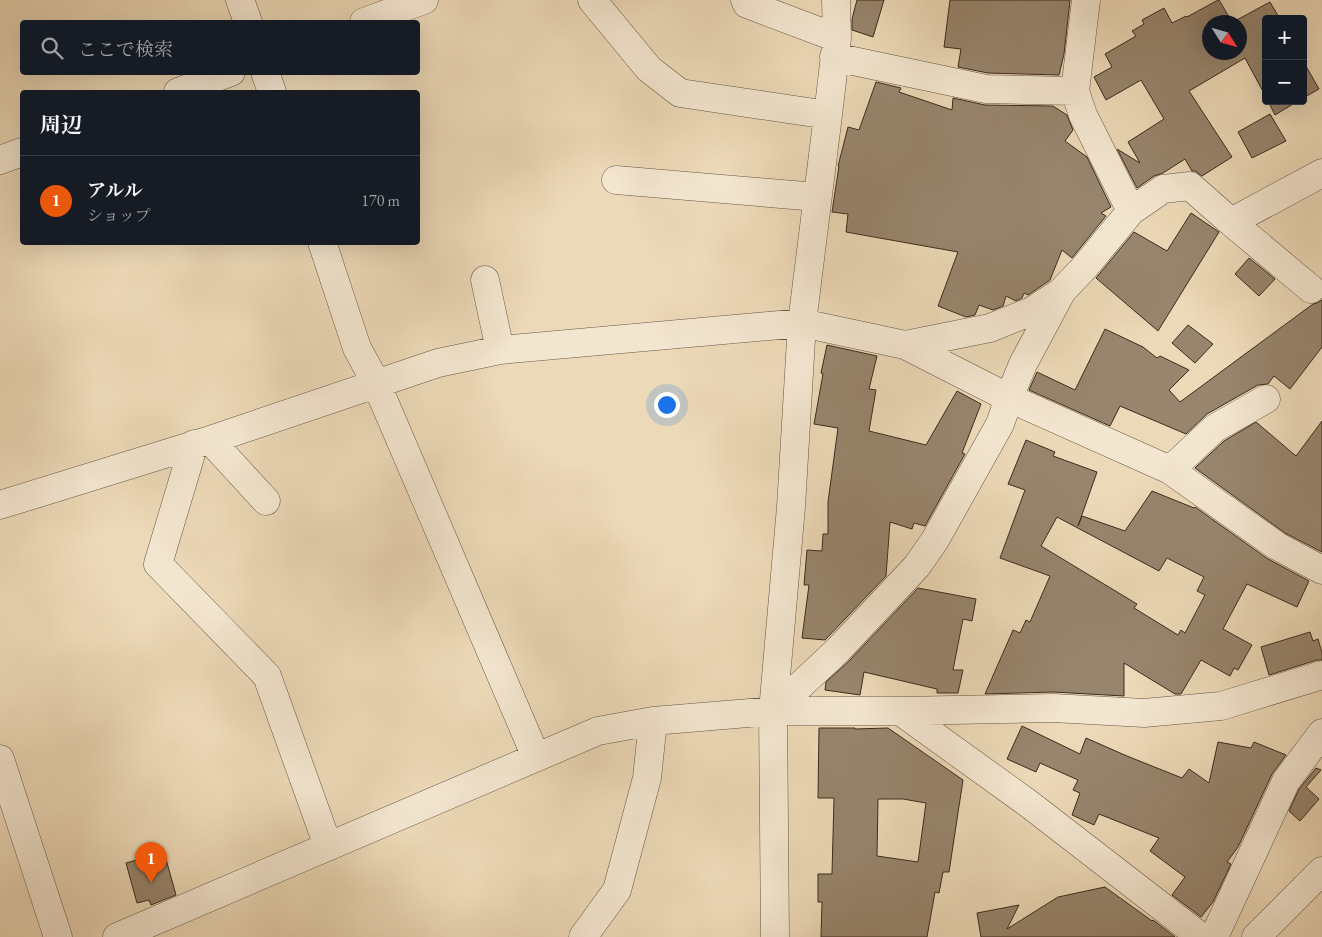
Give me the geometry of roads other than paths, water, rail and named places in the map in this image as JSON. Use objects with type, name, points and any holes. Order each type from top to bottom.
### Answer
[{"type":"street","points":[[240,0],[247,20]]},
{"type":"street","points":[[369,20],[424,0]]},
{"type":"street","points":[[592,0],[649,69],[680,93],[828,115]]},
{"type":"street","points":[[745,0],[748,4],[835,48],[986,90],[1075,91]]},
{"type":"street","points":[[774,937],[774,711],[791,507],[802,323],[828,115],[835,48],[836,0]]},
{"type":"street","points":[[1086,0],[1075,91],[1082,115],[1131,211]]},
{"type":"street","points":[[183,90],[223,75]]},
{"type":"street","points":[[266,75],[271,90]]},
{"type":"street","points":[[0,160],[20,153]]},
{"type":"street","points":[[1231,222],[1321,174]]},
{"type":"street","points":[[616,180],[818,197]]},
{"type":"street","points":[[774,711],[838,650],[917,566],[935,540],[1000,424],[1023,364],[1062,292],[1131,211],[1163,190],[1190,186],[1310,289]]},
{"type":"street","points":[[323,245],[357,348],[376,383],[536,757]]},
{"type":"street","points":[[485,280],[500,350]]},
{"type":"street","points":[[905,345],[990,328],[1032,310],[1062,292]]},
{"type":"street","points":[[0,506],[202,442],[438,363],[500,350],[802,323],[905,345],[1009,398],[1170,470],[1278,546],[1322,570]]},
{"type":"street","points":[[1170,470],[1215,428],[1266,399]]},
{"type":"street","points":[[202,442],[266,501]]},
{"type":"street","points":[[202,442],[158,564],[267,676],[328,846]]},
{"type":"street","points":[[117,937],[598,730],[653,721],[774,711],[1053,708],[1144,713],[1221,706],[1322,674]]},
{"type":"street","points":[[900,711],[1029,804],[1201,937]]},
{"type":"street","points":[[583,937],[617,890],[647,778],[653,721]]},
{"type":"street","points":[[1214,937],[1286,781],[1322,733]]},
{"type":"street","points":[[0,759],[58,937]]},
{"type":"street","points":[[1256,937],[1322,871]]},
{"type":"place","name":"アルル","points":[[151,883]]}]
